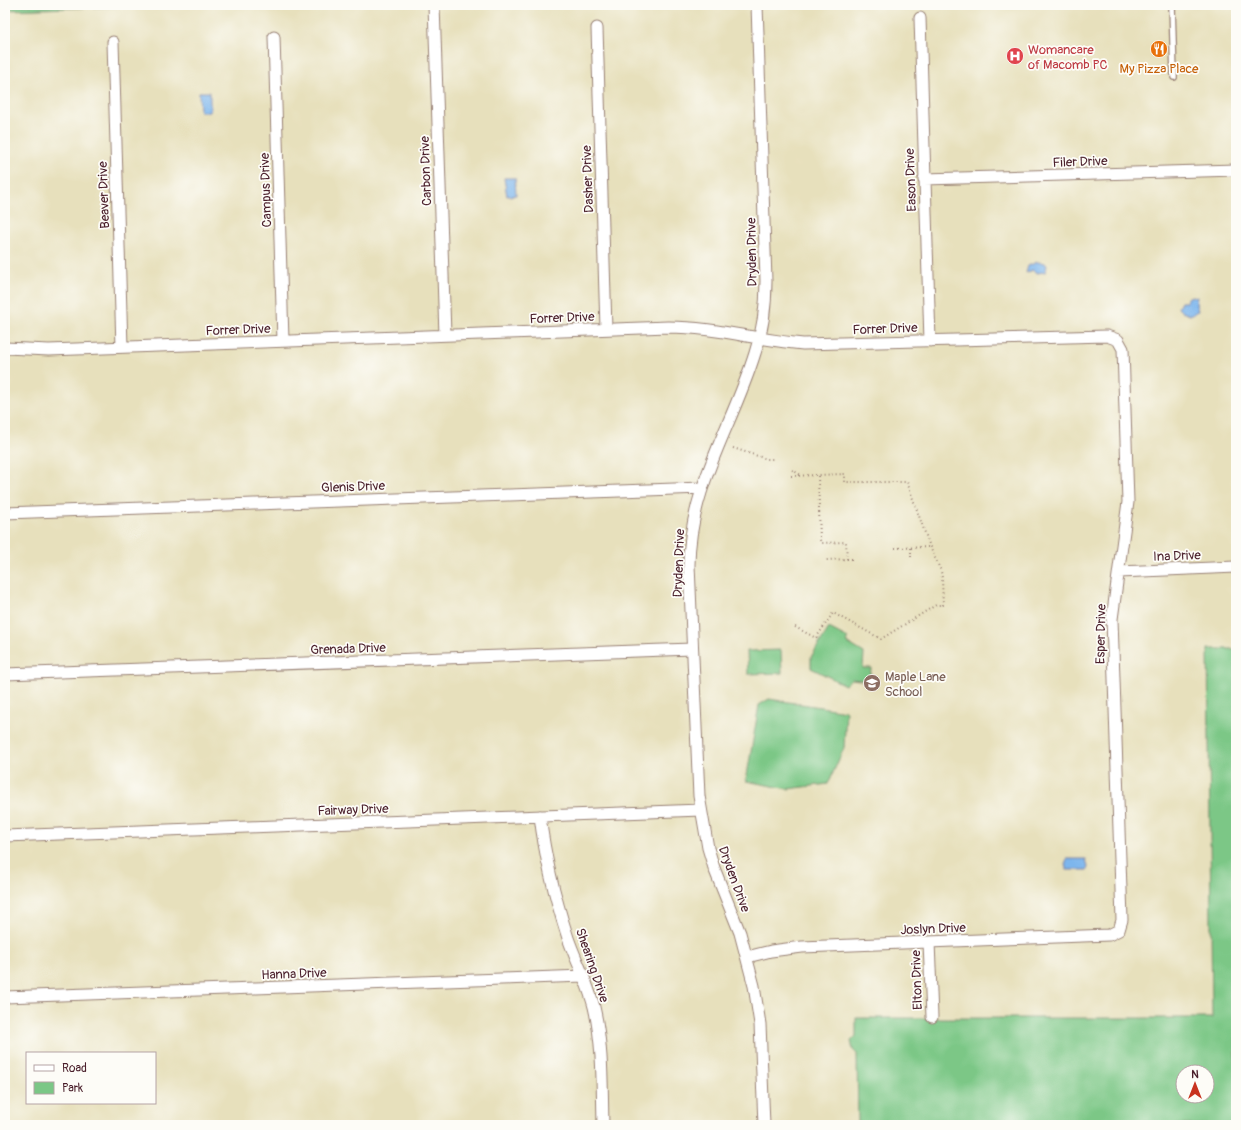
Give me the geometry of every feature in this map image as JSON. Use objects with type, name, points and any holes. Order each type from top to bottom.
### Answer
[{"type":"street","name":"Carbon Drive","points":[[434,5],[445,335]]},
{"type":"street","name":"Dryden Drive","points":[[757,5],[766,281],[764,311],[759,340],[751,366],[702,488],[690,545],[692,649],[697,772],[701,810],[714,868],[747,957],[754,986],[760,1024],[764,1125]]},
{"type":"street","name":"Eason Drive","points":[[920,18],[930,341]]},
{"type":"street","name":"Dasher Drive","points":[[597,28],[606,329]]},
{"type":"street","name":"Campus Drive","points":[[274,37],[283,341]]},
{"type":"street","name":"Beaver Drive","points":[[113,42],[122,347]]},
{"type":"street","name":"Filer Drive","points":[[924,179],[1236,170]]},
{"type":"street","name":"Forrer Drive","points":[[5,348],[35,350],[606,329],[697,328],[759,340],[803,344],[1107,336],[1118,340]]},
{"type":"street","name":"Esper Drive","points":[[1118,340],[1123,349],[1128,480],[1126,522],[1120,572],[1112,619],[1122,920],[1119,930]]},
{"type":"street","name":"Glenis Drive","points":[[5,513],[702,488]]},
{"type":"street","name":"Ina Drive","points":[[1120,572],[1236,567]]},
{"type":"street","name":"Grenada Drive","points":[[5,674],[692,649]]},
{"type":"street","name":"Fairway Drive","points":[[5,836],[701,810]]},
{"type":"street","name":"Shearing Drive","points":[[540,816],[551,881],[568,938],[593,1005],[599,1034],[602,1125]]},
{"type":"street","name":"Joslyn Drive","points":[[747,957],[771,951],[802,947],[1109,935],[1119,930]]},
{"type":"street","name":"Elton Drive","points":[[929,942],[932,1017]]},
{"type":"street","name":"Hanna Drive","points":[[5,997],[583,976]]},
{"type":"lane","points":[[1172,5],[1174,77]]},
{"type":"path","points":[[733,448],[773,459]]},
{"type":"path","points":[[792,470],[803,476]]},
{"type":"path","points":[[791,476],[844,474],[845,482],[907,482],[942,578],[943,605],[936,605],[881,639],[833,613],[816,638],[795,627]]},
{"type":"path","points":[[818,475],[820,540],[822,543],[846,542],[847,559]]},
{"type":"path","points":[[895,548],[930,547]]},
{"type":"path","points":[[911,548],[911,560]]},
{"type":"path","points":[[826,560],[852,559]]},
{"type":"green space","points":[[5,5],[169,5],[5,10]]},
{"type":"green space","points":[[829,628],[848,638],[846,642],[864,653],[863,668],[871,668],[870,681],[851,679],[845,685],[811,668],[811,657]]},
{"type":"green space","points":[[1208,649],[1236,649],[1236,1125],[858,1125],[857,1054],[853,1050],[851,1041],[856,1036],[856,1018],[1212,1018]]},
{"type":"green space","points":[[781,650],[782,673],[748,674],[747,651]]},
{"type":"green space","points":[[769,699],[846,711],[844,748],[828,784],[788,789],[746,781],[759,705]]},
{"type":"water","points":[[199,92],[210,92],[210,112],[200,112]]},
{"type":"water","points":[[504,178],[515,178],[516,195],[507,196]]},
{"type":"water","points":[[1037,262],[1045,263],[1047,266],[1045,272],[1037,273],[1032,270],[1026,273],[1028,266]]},
{"type":"water","points":[[1192,296],[1197,297],[1196,304],[1198,311],[1190,315],[1182,312],[1178,308],[1181,302],[1187,302],[1187,298]]},
{"type":"water","points":[[1067,859],[1086,859],[1088,867],[1087,870],[1067,870],[1065,864]]},
{"type":"place","name":"My Pizza Place","points":[[1159,49]]},
{"type":"place","name":"Womancare of Macomb PC","points":[[1015,56]]},
{"type":"place","name":"Maple Lane School","points":[[872,683]]}]
